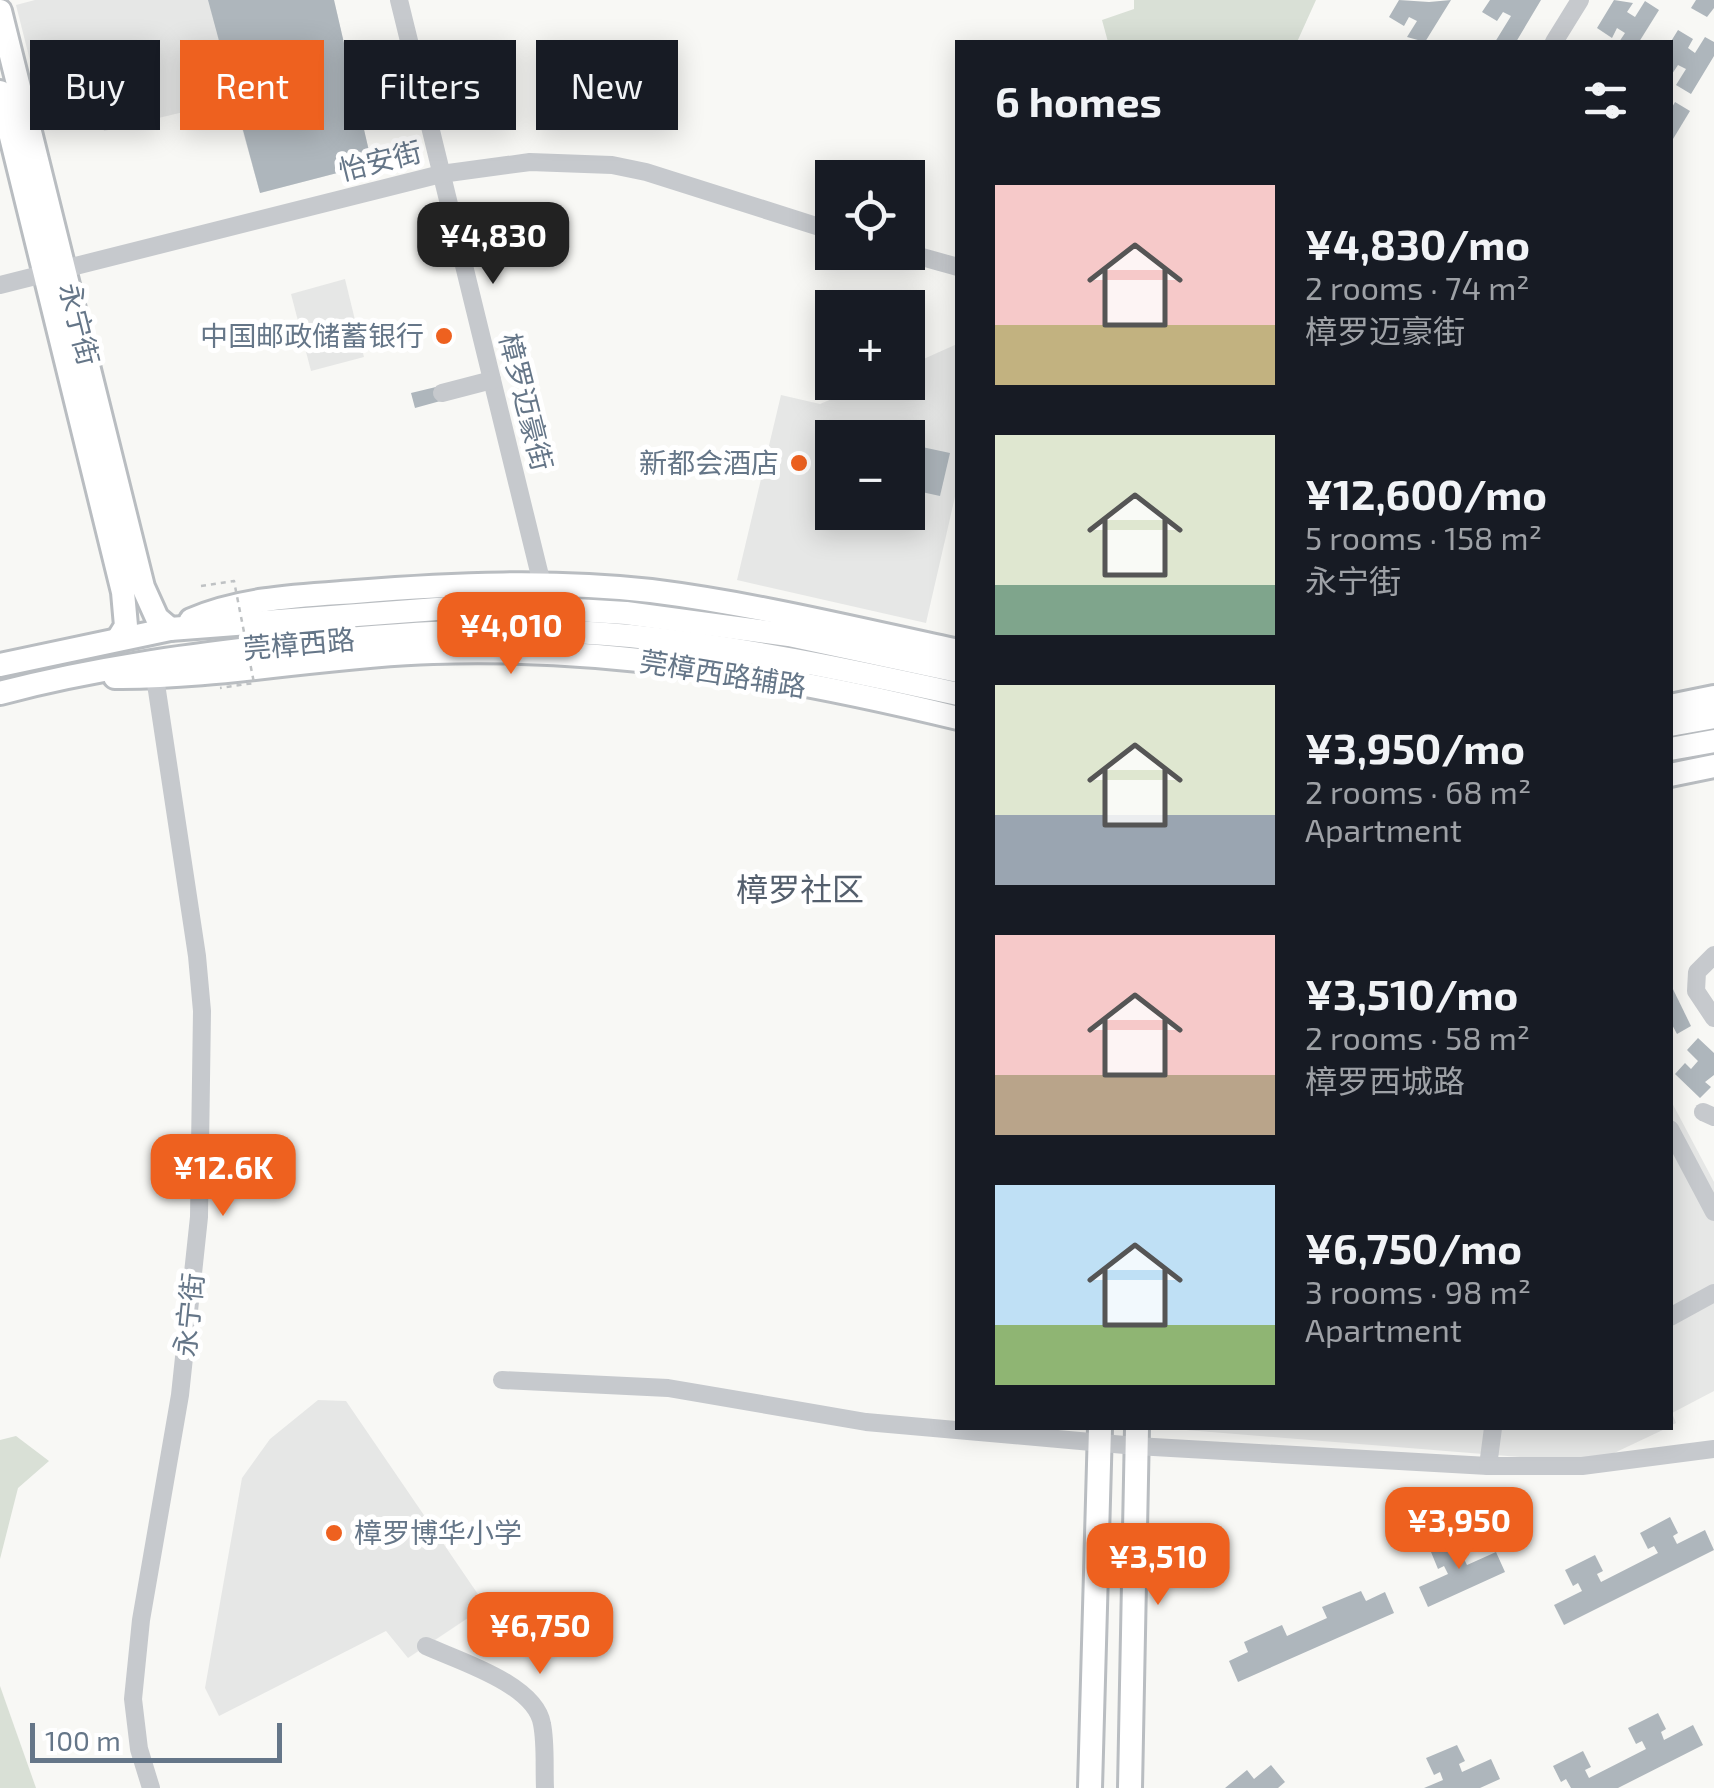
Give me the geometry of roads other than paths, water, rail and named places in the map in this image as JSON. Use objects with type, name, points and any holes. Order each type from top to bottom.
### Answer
[{"type":"main road","name":"永宁街","points":[[0,11],[40,140],[55,272],[124,592],[126,626],[118,640]]},
{"type":"main road","name":"永宁街","points":[[0,92],[144,586],[157,618],[170,629]]},
{"type":"main road","points":[[170,629],[227,608],[284,598],[542,584],[652,592],[903,644],[955,651]]},
{"type":"main road","name":"莞樟西路","points":[[0,665],[170,629],[464,608],[592,611],[789,635],[955,670]]},
{"type":"main road","name":"莞樟西路","points":[[154,669],[282,646],[471,632],[628,636],[764,654],[955,693]]},
{"type":"main road","name":"莞樟西路辅路","points":[[0,693],[67,675],[370,655],[498,651],[567,653],[775,680],[955,717]]},
{"type":"main road","points":[[1673,705],[1714,697]]},
{"type":"main road","points":[[1673,724],[1714,717]]},
{"type":"main road","points":[[1673,748],[1714,741]]},
{"type":"main road","points":[[1673,774],[1714,766]]},
{"type":"main road","points":[[1090,1788],[1099,1435]]},
{"type":"main road","points":[[1130,1788],[1136,1437]]},
{"type":"street","name":"樟罗迈豪街","points":[[399,0],[542,584]]},
{"type":"street","points":[[1555,40],[1580,0]]},
{"type":"street","name":"怡安街","points":[[0,286],[440,174],[530,162],[612,164],[815,225]]},
{"type":"street","points":[[925,258],[955,267]]},
{"type":"street","points":[[442,393],[492,380]]},
{"type":"street","name":"永宁街","points":[[152,1788],[139,1749],[133,1699],[141,1620],[180,1395],[199,1218],[202,1011],[198,956],[154,669]]},
{"type":"street","points":[[1714,955],[1696,972],[1696,991],[1714,1018]]},
{"type":"street","points":[[1673,1135],[1714,1212]]},
{"type":"street","points":[[1673,1315],[1714,1293]]},
{"type":"street","points":[[502,1380],[668,1388],[866,1422],[955,1427]]},
{"type":"street","points":[[1009,1430],[1136,1437],[1184,1448],[1488,1466],[1582,1466],[1714,1449]]},
{"type":"street","points":[[1184,1448],[1186,1430]]},
{"type":"street","points":[[1488,1466],[1493,1430]]},
{"type":"street","points":[[426,1646],[504,1682],[535,1704],[542,1721],[545,1788]]},
{"type":"place","name":"中国邮政储蓄银行","points":[[444,336]]},
{"type":"place","name":"新都会酒店","points":[[799,463]]},
{"type":"place","name":"樟罗博华小学","points":[[334,1533]]},
{"type":"district","name":"樟罗社区","points":[[800,890]]}]
